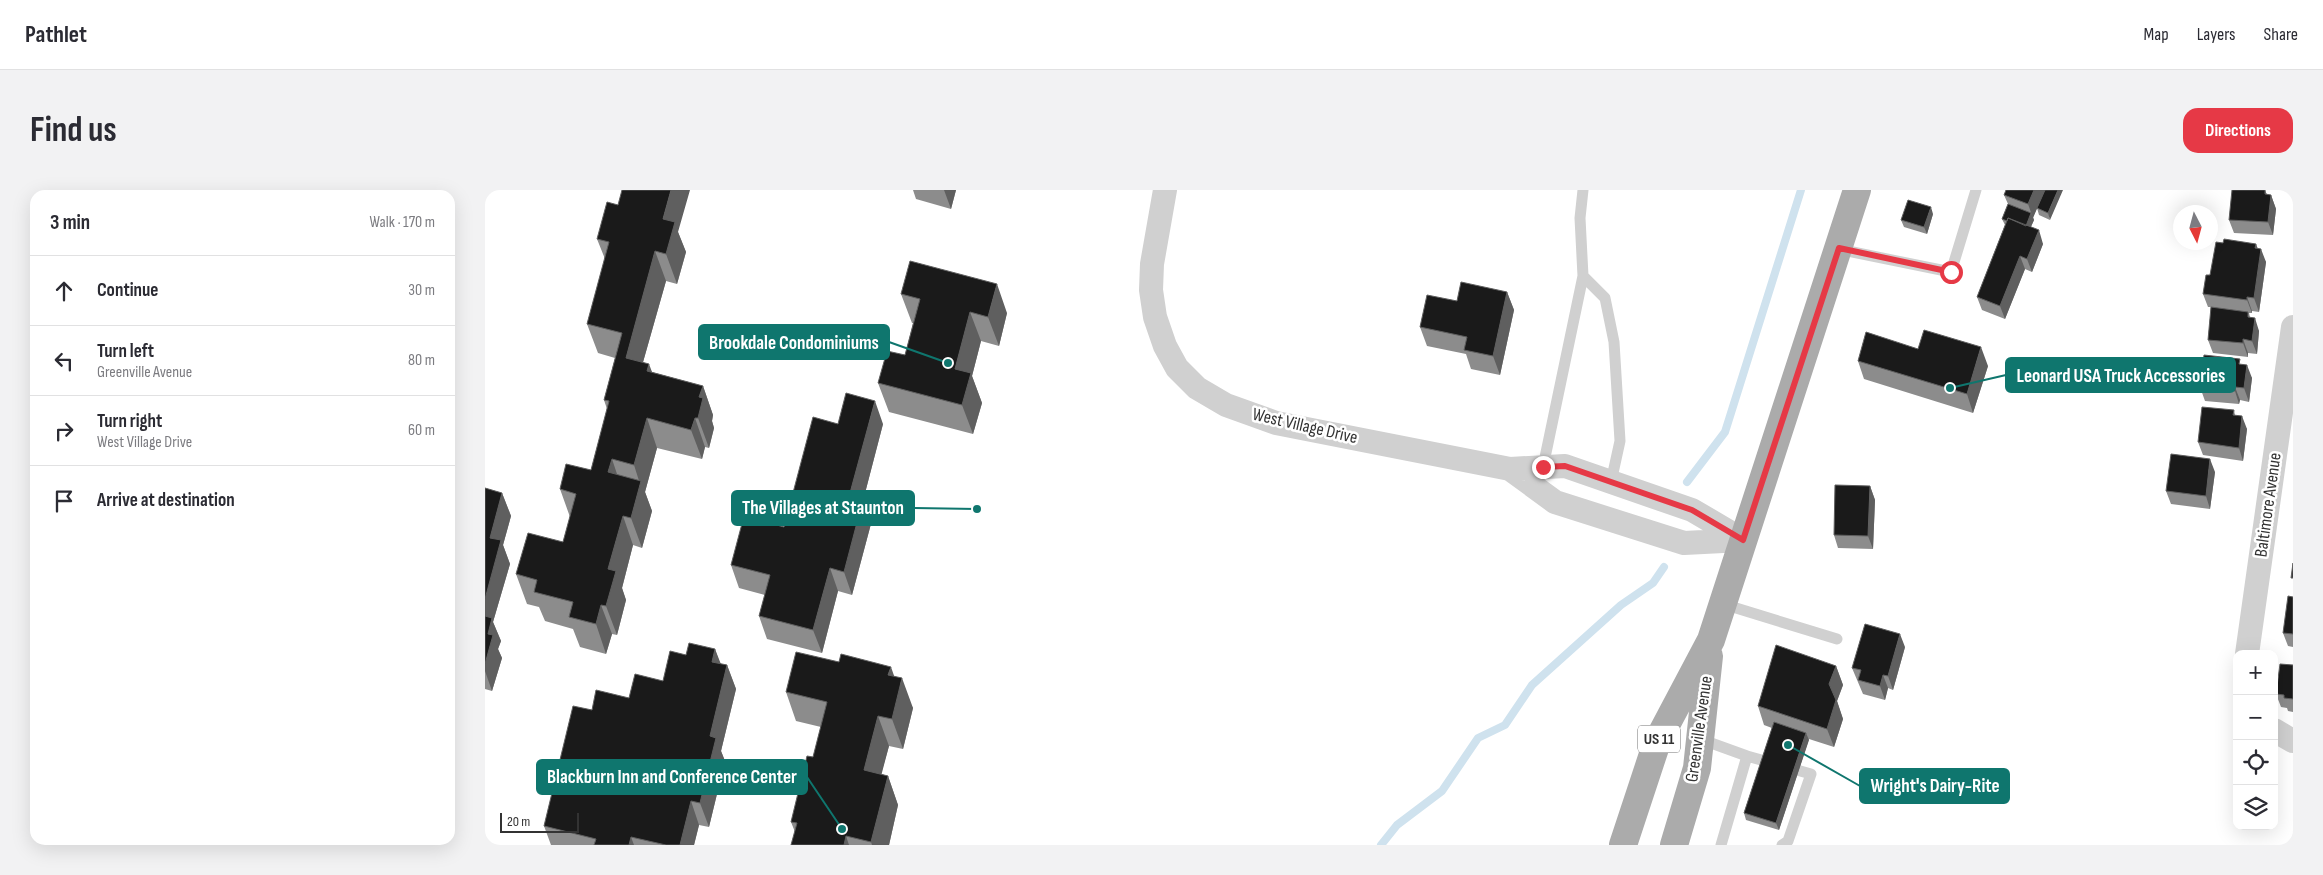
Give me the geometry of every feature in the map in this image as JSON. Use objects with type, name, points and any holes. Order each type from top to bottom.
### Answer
[{"type":"main road","name":"Greenville Avenue","points":[[1623,845],[1657,742],[1711,640],[1857,190]]},
{"type":"main road","name":"Greenville Avenue","points":[[1674,845],[1697,768],[1711,640]]},
{"type":"street","name":"West Village Drive","points":[[1165,190],[1152,264],[1151,290],[1155,317],[1165,346],[1177,368],[1197,388],[1226,405],[1276,423],[1510,469],[1565,466],[1692,510],[1743,540]]},
{"type":"street","name":"Baltimore Avenue","points":[[2248,650],[2293,328]]},
{"type":"street","name":"West Village Drive","points":[[1510,469],[1555,502],[1684,543],[1743,540]]},
{"type":"street","points":[[2278,732],[2293,741]]},
{"type":"lane","points":[[1543,467],[1583,276],[1580,218],[1583,190]]},
{"type":"lane","points":[[1839,248],[1951,272],[1976,190]]},
{"type":"lane","points":[[1583,276],[1605,298],[1615,342],[1620,441],[1611,482]]},
{"type":"lane","points":[[1723,604],[1837,639]]},
{"type":"lane","points":[[1700,739],[1747,756],[1811,774],[1788,841],[1782,845]]},
{"type":"lane","points":[[1721,845],[1747,756]]},
{"type":"building","points":[[622,190],[671,190],[663,219],[675,222],[666,254],[655,251],[626,358],[649,364],[647,371],[703,386],[699,397],[703,398],[698,418],[695,418],[691,430],[647,418],[634,465],[612,459],[608,472],[641,481],[631,518],[623,516],[608,569],[616,571],[606,606],[601,605],[596,624],[569,617],[573,602],[534,592],[537,580],[516,574],[528,533],[563,542],[576,494],[560,489],[566,464],[591,470],[609,401],[604,400],[622,333],[587,324],[609,242],[597,239],[607,202],[618,205]]},
{"type":"building","points":[[2006,190],[2034,190],[2028,204],[2004,195]]},
{"type":"building","points":[[2045,190],[2058,190],[2048,213],[2037,208]]},
{"type":"building","points":[[2232,190],[2265,190],[2265,194],[2271,195],[2268,222],[2229,220]]},
{"type":"building","points":[[1908,200],[1931,207],[1924,227],[1901,220]]},
{"type":"building","points":[[2008,204],[2031,213],[2026,226],[2008,218],[2007,221],[2002,219]]},
{"type":"building","points":[[2008,218],[2039,230],[2027,259],[2020,256],[2000,306],[1977,297]]},
{"type":"building","points":[[2224,239],[2256,244],[2255,248],[2261,249],[2254,298],[2247,297],[2247,300],[2203,294],[2206,275],[2210,275],[2215,250],[2218,250],[2218,242],[2223,243]]},
{"type":"building","points":[[910,261],[997,284],[988,317],[970,312],[955,369],[971,373],[962,405],[878,383],[887,351],[905,355],[920,299],[901,294]]},
{"type":"building","points":[[1461,282],[1507,292],[1493,356],[1464,350],[1467,337],[1420,327],[1427,295],[1457,301]]},
{"type":"building","points":[[2211,307],[2248,312],[2248,317],[2255,318],[2252,341],[2243,339],[2243,343],[2208,340]]},
{"type":"building","points":[[1924,330],[1981,347],[1967,394],[1858,361],[1866,332],[1918,349]]},
{"type":"building","points":[[2204,355],[2240,359],[2239,364],[2247,365],[2244,388],[2235,387],[2235,391],[2200,387]]},
{"type":"building","points":[[846,393],[875,401],[850,493],[864,496],[844,572],[830,568],[813,630],[759,616],[770,575],[731,565],[744,516],[784,527],[813,417],[838,424]]},
{"type":"building","points":[[2202,407],[2234,410],[2233,415],[2242,416],[2239,448],[2198,442]]},
{"type":"building","points":[[2171,454],[2210,459],[2206,496],[2166,491]]},
{"type":"building","points":[[1835,485],[1870,486],[1868,536],[1834,535]]},
{"type":"building","points":[[485,488],[502,493],[490,538],[501,540],[485,599]]},
{"type":"building","points":[[2288,596],[2293,597],[2293,634],[2283,633]]},
{"type":"building","points":[[485,616],[492,618],[488,634],[493,635],[485,664]]},
{"type":"building","points":[[1865,624],[1900,634],[1888,676],[1883,675],[1880,686],[1858,680],[1861,670],[1852,668]]},
{"type":"building","points":[[689,643],[715,649],[712,662],[727,665],[710,736],[716,738],[700,803],[691,801],[680,845],[666,845],[631,837],[629,845],[594,845],[596,839],[544,826],[573,706],[592,710],[596,690],[629,698],[635,674],[663,681],[670,651],[686,655]]},
{"type":"building","points":[[1776,645],[1836,666],[1829,684],[1836,700],[1827,729],[1758,706]]},
{"type":"building","points":[[796,652],[839,662],[841,654],[891,667],[888,675],[902,678],[892,719],[878,716],[864,770],[888,776],[871,842],[846,836],[844,845],[791,845],[797,823],[791,822],[807,756],[813,757],[827,702],[786,692]]},
{"type":"building","points":[[2280,664],[2293,665],[2293,699],[2284,698],[2284,695],[2278,694]]},
{"type":"building","points":[[1774,722],[1806,733],[1776,823],[1744,813]]},
{"type":"waterway","points":[[1687,482],[1725,432],[1801,190]]},
{"type":"waterway","points":[[1381,845],[1397,825],[1442,791],[1478,738],[1505,725],[1532,685],[1621,605],[1653,583],[1664,567]]},
{"type":"place","name":"Brookdale Condominiums","points":[[948,363]]},
{"type":"place","name":"Leonard USA Truck Accessories","points":[[1950,388]]},
{"type":"place","name":"The Villages at Staunton","points":[[977,509]]},
{"type":"place","name":"Wright's Dairy-Rite","points":[[1788,745]]},
{"type":"place","name":"Blackburn Inn and Conference Center","points":[[842,829]]},
{"type":"route","points":[[1543,467],[1565,466],[1692,510],[1743,540],[1839,248],[1951,272]]}]
